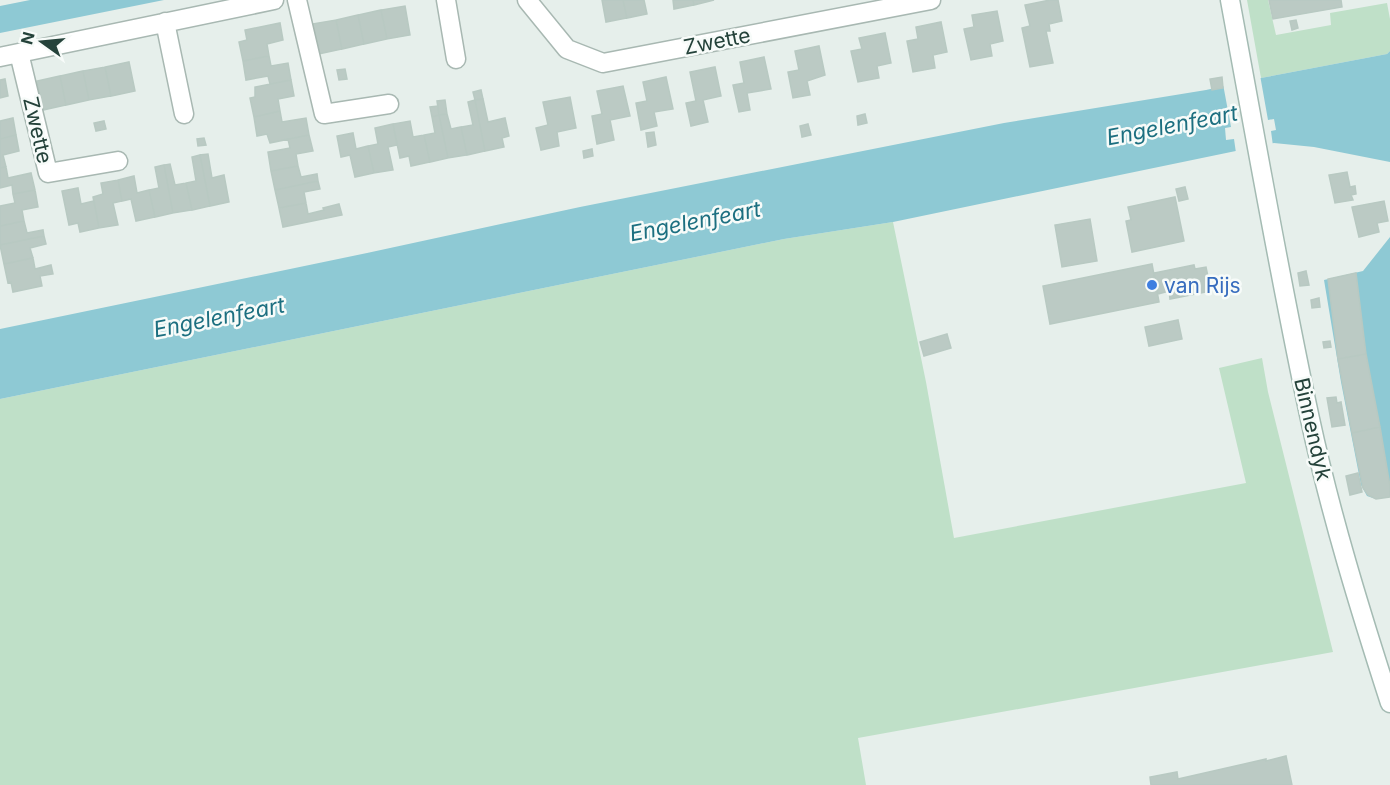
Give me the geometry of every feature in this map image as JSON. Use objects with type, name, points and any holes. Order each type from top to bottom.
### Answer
[{"type":"street","points":[[0,57],[274,0]]},
{"type":"street","points":[[297,0],[324,114],[389,104]]},
{"type":"street","points":[[446,0],[456,59]]},
{"type":"street","name":"Zwette","points":[[527,0],[567,49],[603,63],[931,0]]},
{"type":"street","name":"Binnendyk","points":[[1230,0],[1315,440],[1355,594],[1390,703]]},
{"type":"street","points":[[165,22],[183,114]]},
{"type":"street","name":"Zwette","points":[[20,53],[48,173],[118,161]]},
{"type":"green space","points":[[1247,0],[1268,0],[1276,35],[1331,25],[1330,13],[1387,3],[1390,19],[1390,51],[1387,54],[1261,78]]},
{"type":"green space","points":[[893,222],[926,382],[954,538],[1246,483],[1219,368],[1262,358],[1268,392],[1333,652],[858,738],[866,785],[0,785],[0,399],[784,239]]},
{"type":"water","points":[[30,0],[164,0],[0,33],[0,6]]},
{"type":"water","name":"Engelenfeart","points":[[1390,51],[1390,162],[1314,147],[1274,143],[893,222],[784,239],[0,399],[0,329],[580,207],[1004,123],[1206,90],[1387,54]]},
{"type":"water","points":[[1390,237],[1390,497],[1376,499],[1367,496],[1361,485],[1324,280],[1363,271]]},
{"type":"pier","points":[[1260,75],[1268,120],[1274,119],[1276,130],[1271,131],[1273,146],[1236,153],[1234,139],[1226,140],[1225,128],[1231,127],[1223,84]]},
{"type":"building","points":[[602,0],[623,0],[627,18],[606,22]]},
{"type":"building","points":[[623,0],[644,0],[647,14],[627,18]]},
{"type":"building","points":[[673,0],[693,0],[694,5],[674,9]]},
{"type":"building","points":[[693,0],[714,0],[694,5]]},
{"type":"building","points":[[1058,0],[1062,21],[1049,24],[1050,31],[1046,31],[1053,63],[1030,67],[1022,28],[1030,26],[1025,5]]},
{"type":"building","points":[[1269,0],[1341,0],[1342,7],[1273,19]]},
{"type":"building","points":[[405,6],[410,35],[387,39],[381,10]]},
{"type":"building","points":[[381,10],[387,39],[364,44],[358,15]]},
{"type":"building","points":[[997,11],[1003,41],[990,44],[992,56],[971,60],[964,29],[974,27],[972,15]]},
{"type":"building","points":[[358,15],[364,44],[342,49],[336,20]]},
{"type":"building","points":[[336,20],[342,49],[318,54],[312,24]]},
{"type":"building","points":[[1296,20],[1298,28],[1292,30],[1290,21]]},
{"type":"building","points":[[941,22],[947,52],[933,55],[935,68],[913,72],[907,41],[918,39],[916,27]]},
{"type":"building","points":[[280,23],[283,40],[267,44],[269,56],[243,61],[239,42],[247,40],[245,30]]},
{"type":"building","points":[[885,33],[891,63],[877,66],[879,78],[858,82],[851,51],[862,49],[859,38]]},
{"type":"building","points":[[819,46],[825,75],[807,81],[810,95],[793,98],[788,72],[799,70],[795,51]]},
{"type":"building","points":[[269,56],[271,66],[288,63],[291,80],[270,84],[268,76],[246,80],[243,61]]},
{"type":"building","points":[[764,57],[771,89],[747,93],[750,110],[739,112],[733,85],[744,83],[740,62]]},
{"type":"building","points":[[129,62],[135,91],[111,96],[105,67]]},
{"type":"building","points":[[105,67],[111,96],[89,100],[83,71]]},
{"type":"building","points":[[715,67],[721,96],[703,100],[708,122],[691,126],[686,103],[696,101],[690,72]]},
{"type":"building","points":[[345,69],[347,79],[339,80],[337,70]]},
{"type":"building","points":[[83,71],[89,100],[66,105],[60,76]]},
{"type":"building","points":[[60,76],[66,105],[43,110],[37,81]]},
{"type":"building","points":[[666,77],[673,109],[654,112],[657,126],[641,130],[636,103],[647,101],[643,82]]},
{"type":"building","points":[[1222,77],[1223,88],[1212,90],[1210,79]]},
{"type":"building","points":[[5,79],[8,96],[0,98],[0,80]]},
{"type":"building","points":[[291,80],[294,96],[278,99],[280,111],[254,117],[250,98],[255,97],[255,87]]},
{"type":"building","points":[[623,86],[630,116],[610,120],[614,140],[597,144],[592,116],[602,114],[597,91]]},
{"type":"building","points":[[481,90],[483,99],[475,100],[473,92]]},
{"type":"building","points":[[570,97],[576,128],[557,132],[559,146],[541,150],[536,128],[548,125],[543,102]]},
{"type":"building","points":[[483,99],[488,122],[505,118],[509,136],[502,138],[504,147],[485,151],[475,100]]},
{"type":"building","points":[[445,100],[447,114],[439,115],[437,101]]},
{"type":"building","points":[[475,100],[485,151],[467,155],[461,127],[473,125],[468,102]]},
{"type":"building","points":[[438,106],[439,115],[432,117],[430,107]]},
{"type":"building","points":[[280,111],[282,122],[306,118],[309,135],[270,143],[267,134],[257,136],[254,117]]},
{"type":"building","points":[[447,114],[451,129],[461,127],[467,155],[448,158],[439,115]]},
{"type":"building","points":[[865,114],[867,123],[858,125],[857,116]]},
{"type":"building","points":[[439,115],[448,158],[430,162],[424,135],[435,133],[432,117]]},
{"type":"building","points":[[13,118],[16,135],[0,139],[0,121]]},
{"type":"building","points":[[104,121],[106,129],[96,131],[94,123]]},
{"type":"building","points":[[410,121],[413,137],[424,135],[430,162],[411,166],[409,156],[400,158],[393,124]]},
{"type":"building","points":[[393,124],[397,145],[388,147],[393,170],[374,173],[368,146],[378,144],[375,128]]},
{"type":"building","points":[[808,124],[811,135],[802,137],[800,126]]},
{"type":"building","points":[[654,132],[656,145],[648,147],[646,133]]},
{"type":"building","points":[[353,133],[356,149],[368,146],[374,173],[355,177],[350,155],[341,157],[337,136]]},
{"type":"building","points":[[16,135],[19,151],[3,155],[6,167],[0,168],[0,139]]},
{"type":"building","points":[[309,135],[313,151],[296,154],[298,166],[271,171],[268,152],[290,148],[288,139]]},
{"type":"building","points":[[204,138],[206,145],[198,146],[197,139]]},
{"type":"building","points":[[592,149],[593,156],[584,158],[583,151]]},
{"type":"building","points":[[208,154],[212,178],[224,175],[229,202],[210,206],[200,155]]},
{"type":"building","points":[[200,155],[210,206],[192,210],[186,183],[196,181],[192,157]]},
{"type":"building","points":[[170,164],[175,185],[186,183],[192,210],[173,213],[164,165]]},
{"type":"building","points":[[164,165],[173,213],[155,217],[149,190],[159,188],[155,167]]},
{"type":"building","points":[[298,166],[301,177],[317,174],[318,181],[275,190],[271,171]]},
{"type":"building","points":[[6,167],[8,178],[31,173],[35,190],[13,194],[12,185],[0,188],[0,168]]},
{"type":"building","points":[[1347,172],[1350,187],[1355,186],[1356,194],[1351,195],[1353,200],[1335,203],[1329,175]]},
{"type":"building","points":[[134,176],[137,193],[149,190],[155,217],[136,221],[131,199],[122,201],[118,180]]},
{"type":"building","points":[[118,180],[122,201],[113,203],[118,225],[99,228],[93,197],[103,194],[101,183]]},
{"type":"building","points":[[318,181],[320,189],[304,192],[306,203],[279,208],[275,190]]},
{"type":"building","points":[[1185,187],[1188,199],[1179,201],[1176,189]]},
{"type":"building","points":[[78,188],[81,204],[94,201],[99,228],[80,232],[78,223],[69,225],[62,191]]},
{"type":"building","points":[[35,190],[38,207],[22,210],[24,221],[0,226],[0,206],[15,203],[13,194]]},
{"type":"building","points":[[1175,197],[1184,241],[1132,252],[1126,221],[1131,220],[1128,207]]},
{"type":"building","points":[[1384,201],[1388,221],[1377,223],[1379,232],[1359,237],[1352,207]]},
{"type":"building","points":[[306,203],[308,214],[339,204],[342,215],[283,227],[279,208]]},
{"type":"building","points":[[1090,219],[1097,261],[1062,267],[1055,225]]},
{"type":"building","points":[[24,221],[27,233],[43,230],[44,236],[0,245],[0,226]]},
{"type":"building","points":[[44,236],[46,244],[30,248],[33,258],[4,264],[0,245]]},
{"type":"building","points":[[33,258],[35,269],[51,265],[53,274],[40,276],[42,286],[13,292],[11,282],[8,283],[4,264]]},
{"type":"building","points":[[1152,264],[1159,302],[1050,324],[1043,286]]},
{"type":"building","points":[[1194,265],[1195,269],[1206,267],[1211,291],[1170,299],[1169,291],[1158,294],[1154,273]]},
{"type":"building","points":[[1306,271],[1309,285],[1300,286],[1298,273]]},
{"type":"building","points":[[1356,273],[1366,354],[1338,359],[1328,279]]},
{"type":"building","points":[[1319,298],[1320,307],[1312,308],[1311,300]]},
{"type":"building","points":[[1178,320],[1182,339],[1149,346],[1145,327]]},
{"type":"building","points":[[947,334],[951,348],[924,356],[920,342]]},
{"type":"building","points":[[1330,341],[1331,347],[1324,348],[1323,342]]},
{"type":"building","points":[[1366,354],[1380,427],[1352,433],[1338,359]]},
{"type":"building","points":[[1336,397],[1337,403],[1341,402],[1345,425],[1332,427],[1327,398]]},
{"type":"building","points":[[1380,427],[1390,497],[1376,499],[1368,495],[1363,488],[1352,433]]},
{"type":"building","points":[[1358,473],[1362,492],[1350,495],[1346,476]]},
{"type":"building","points":[[1286,756],[1292,785],[1151,785],[1150,777],[1177,772],[1178,779]]},
{"type":"place","name":"van Rijs","points":[[1152,285]]}]
